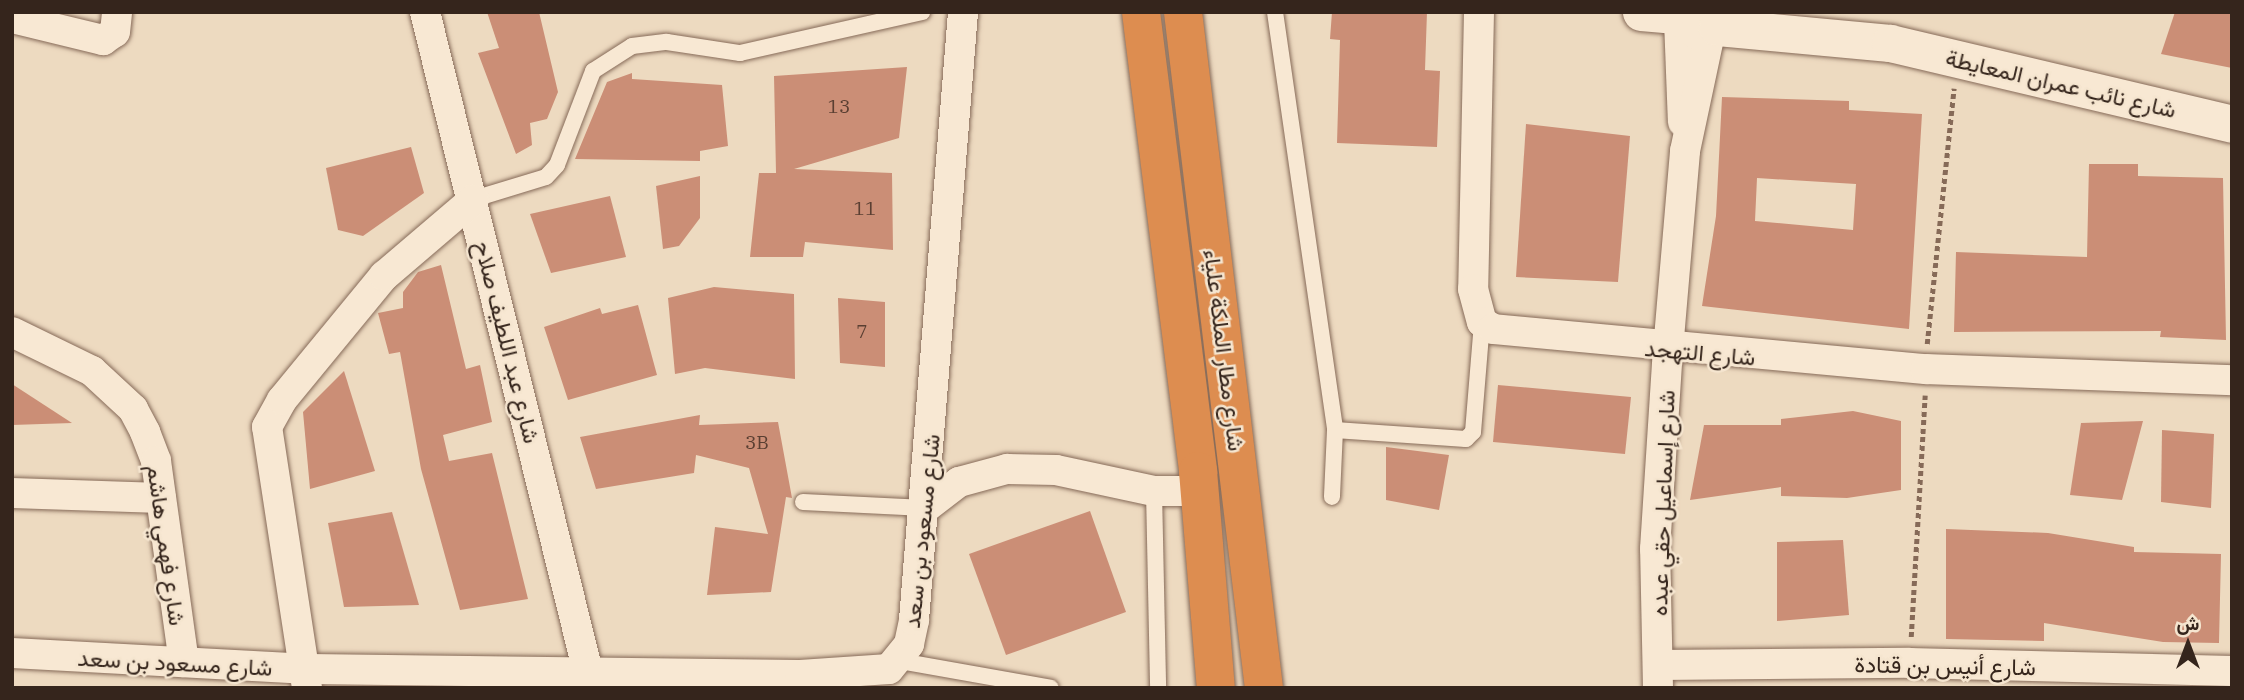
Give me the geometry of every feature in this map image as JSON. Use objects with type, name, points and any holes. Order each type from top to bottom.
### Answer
[{"type":"highway","name":"شارع مطار الملكة علياء","points":[[1141,12],[1200,491],[1214,677]]},
{"type":"highway","name":"شارع مطار الملكة علياء","points":[[1183,12],[1261,634],[1264,688]]},
{"type":"highway","points":[[1261,634],[1278,688]]},
{"type":"street","points":[[12,18],[103,40],[115,32],[117,12]]},
{"type":"street","name":"شارع عبد اللطيف صلاح","points":[[425,12],[474,200],[588,672]]},
{"type":"street","name":"شارع مسعود بن سعد","points":[[12,653],[184,662],[308,679],[588,672],[800,681],[874,671],[900,661],[914,620],[925,508],[963,12]]},
{"type":"street","points":[[1479,12],[1473,289],[1482,322]]},
{"type":"street","name":"شارع نائب عمران المعايطة","points":[[1810,12],[1890,43]]},
{"type":"street","name":"شارع نائب عمران المعايطة","points":[[1689,18],[1890,43],[2232,124]]},
{"type":"street","name":"شارع إسماعيل حقي عبده","points":[[1658,677],[1655,548],[1685,151],[1689,18]]},
{"type":"street","points":[[308,679],[265,439],[271,415],[384,275],[474,200]]},
{"type":"street","name":"شارع التهجد","points":[[1482,322],[1505,332],[1668,350],[1926,369],[2232,380]]},
{"type":"street","name":"شارع فهمي هاشم","points":[[12,332],[92,371],[133,409],[156,461],[184,662]]},
{"type":"street","points":[[925,508],[959,482],[1007,469],[1056,470],[1154,491],[1200,491]]},
{"type":"street","points":[[12,494],[161,498]]},
{"type":"street","name":"شارع أنيس بن قتادة","points":[[1658,677],[1968,676],[2232,671]]},
{"type":"lane","points":[[474,200],[546,177],[557,165],[593,71],[632,46],[667,42],[740,53],[922,12]]},
{"type":"lane","points":[[1275,12],[1335,430],[1332,497]]},
{"type":"lane","points":[[1335,430],[1466,439],[1473,432],[1482,322]]},
{"type":"lane","points":[[1154,491],[1158,688]]},
{"type":"lane","points":[[803,502],[925,508]]},
{"type":"lane","points":[[900,661],[1051,688]]},
{"type":"building","points":[[487,12],[539,12],[558,92],[547,119],[530,123],[532,145],[516,154],[478,53],[499,48]]},
{"type":"building","points":[[1332,12],[1427,12],[1425,70],[1440,71],[1437,147],[1337,143],[1340,40],[1330,39]]},
{"type":"building","points":[[2175,12],[2232,12],[2232,68],[2161,54]]},
{"type":"building","points":[[907,67],[899,138],[794,169],[892,173],[893,250],[805,242],[803,257],[750,257],[759,173],[776,173],[774,76]]},
{"type":"building","points":[[632,73],[632,79],[722,85],[728,146],[700,151],[700,161],[575,159],[607,82]]},
{"type":"building","points":[[1722,97],[1849,101],[1849,110],[1922,114],[1909,329],[1702,306],[1716,216]],"holes":[[[1757,178],[1856,184],[1853,230],[1755,221]]]},
{"type":"building","points":[[1526,124],[1630,136],[1618,282],[1516,277]]},
{"type":"building","points":[[411,147],[424,193],[363,236],[338,230],[326,168]]},
{"type":"building","points":[[2089,164],[2138,164],[2138,176],[2223,178],[2226,340],[2160,337],[2161,331],[1954,332],[1956,252],[2087,257]]},
{"type":"building","points":[[700,176],[700,218],[679,246],[663,249],[656,186]]},
{"type":"building","points":[[610,196],[626,257],[551,273],[530,214]]},
{"type":"building","points":[[441,265],[466,369],[480,365],[492,422],[443,435],[449,461],[492,453],[528,599],[460,610],[421,469],[400,352],[389,354],[378,313],[403,308],[403,292],[418,272]]},
{"type":"building","points":[[714,287],[794,294],[795,379],[705,368],[675,374],[668,298]]},
{"type":"building","points":[[838,298],[885,302],[885,367],[840,363]]},
{"type":"building","points":[[638,305],[657,375],[568,400],[544,327],[600,308],[602,314]]},
{"type":"building","points":[[344,371],[375,471],[310,489],[303,412]]},
{"type":"building","points":[[12,384],[72,423],[12,425]]},
{"type":"building","points":[[1498,385],[1631,397],[1625,454],[1493,442]]},
{"type":"building","points":[[1853,411],[1901,421],[1901,490],[1847,498],[1781,496],[1781,487],[1690,500],[1704,425],[1781,425],[1781,419]]},
{"type":"building","points":[[700,415],[699,425],[778,422],[792,498],[786,497],[771,592],[707,595],[715,527],[768,534],[749,468],[696,455],[694,473],[596,489],[580,437]]},
{"type":"building","points":[[2143,421],[2122,500],[2070,495],[2081,423]]},
{"type":"building","points":[[2162,430],[2214,434],[2211,508],[2161,502]]},
{"type":"building","points":[[1386,447],[1449,455],[1439,510],[1386,500]]},
{"type":"building","points":[[1090,511],[1126,612],[1006,655],[969,554]]},
{"type":"building","points":[[392,512],[419,605],[344,607],[328,523]]},
{"type":"building","points":[[1946,529],[2048,533],[2134,547],[2134,552],[2221,554],[2219,643],[2163,642],[2044,623],[2044,641],[1946,639]]},
{"type":"building","points":[[1843,540],[1849,615],[1777,621],[1777,542]]}]
